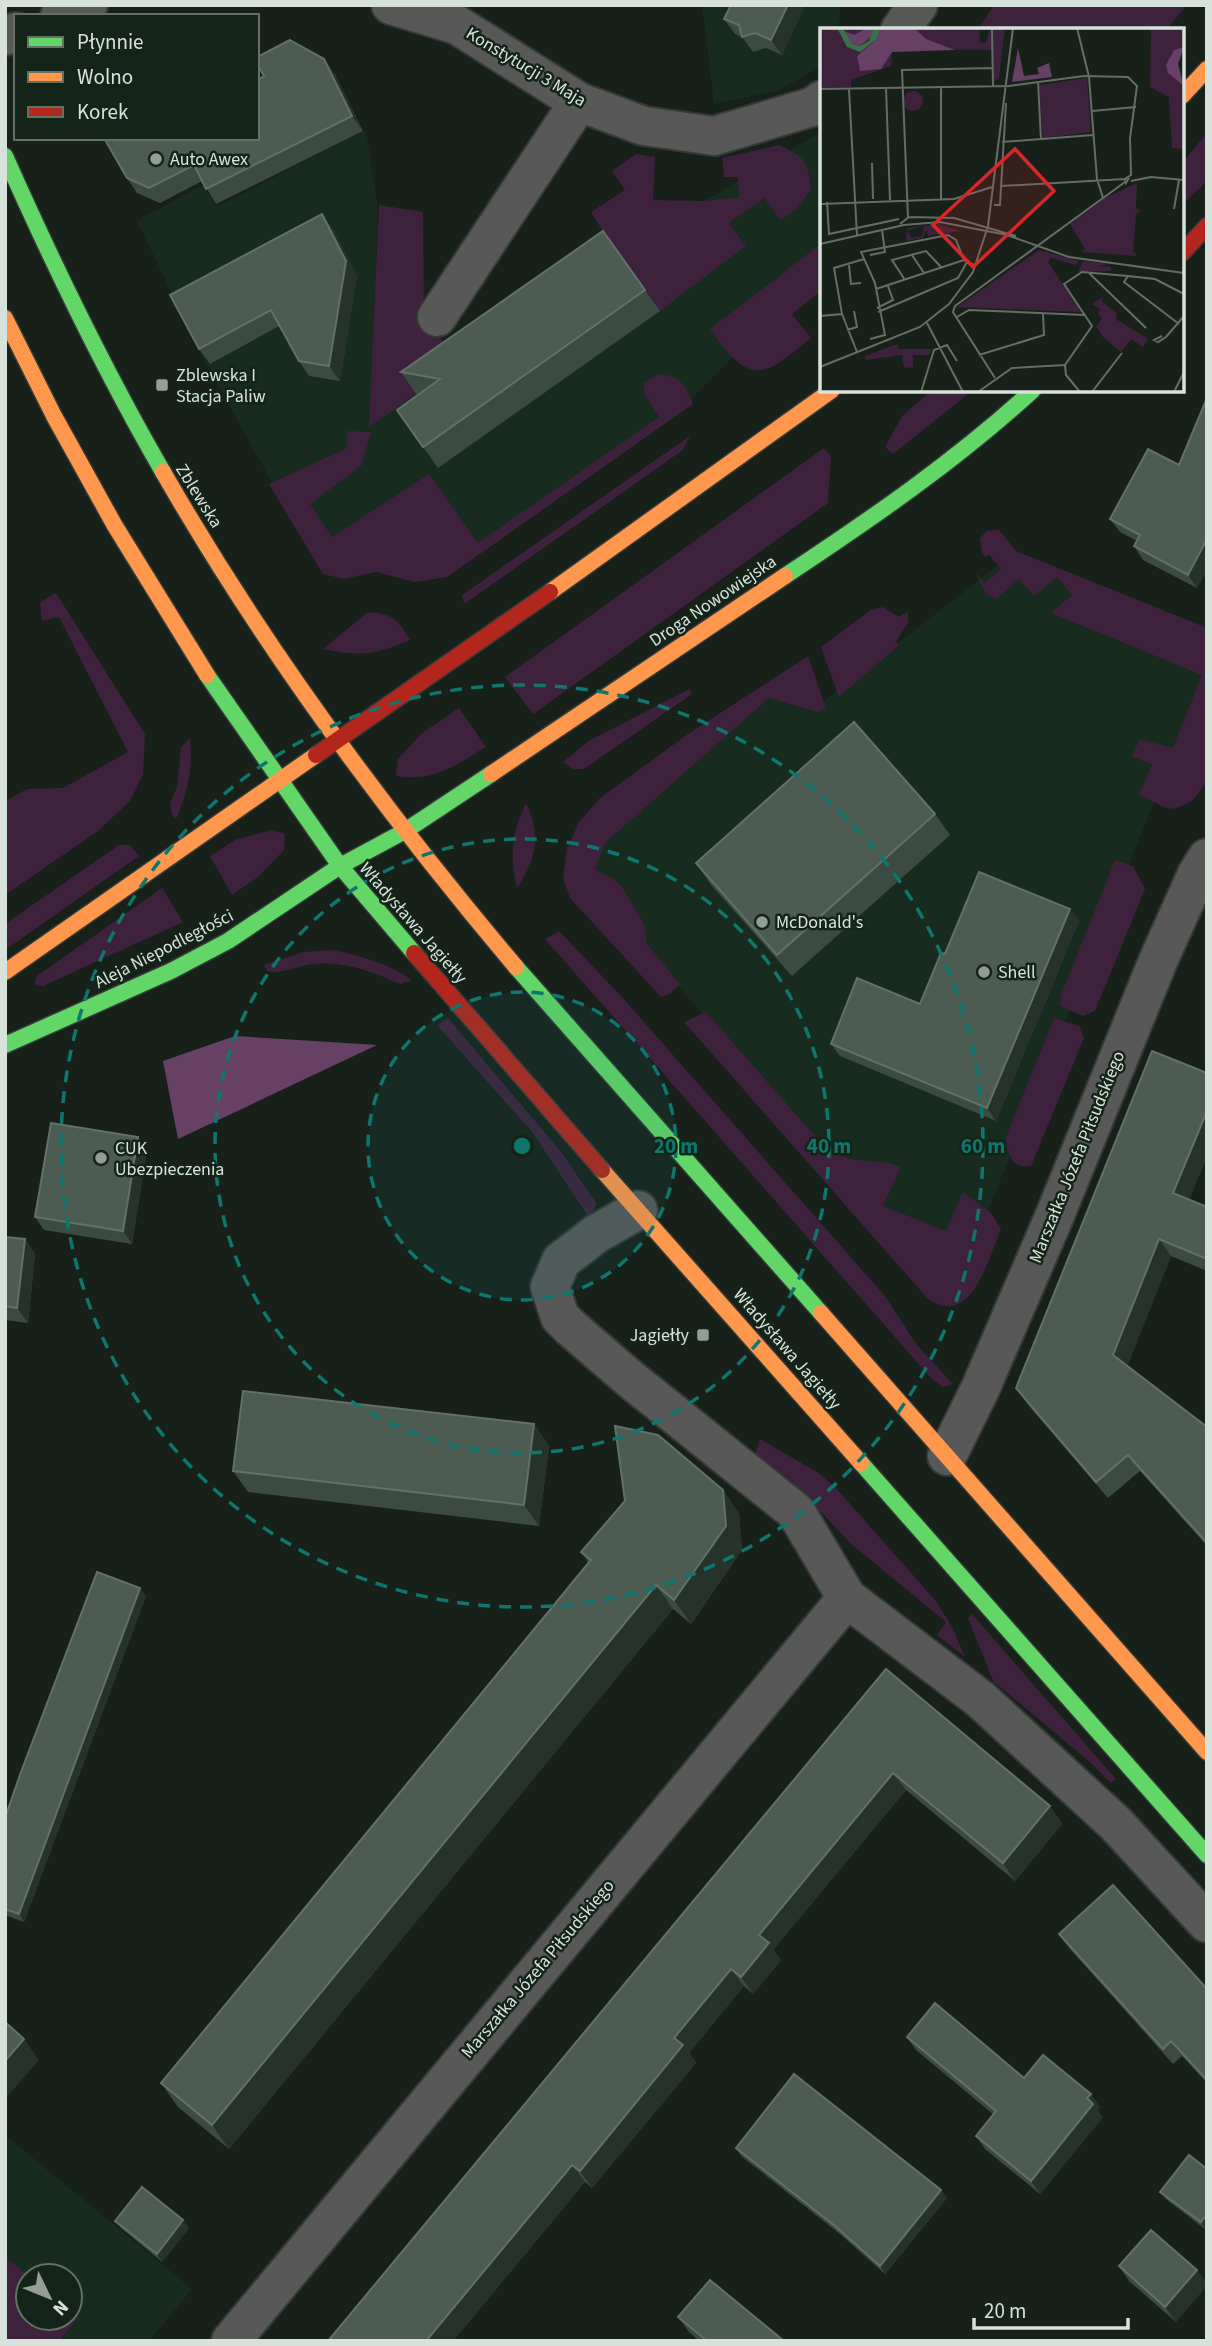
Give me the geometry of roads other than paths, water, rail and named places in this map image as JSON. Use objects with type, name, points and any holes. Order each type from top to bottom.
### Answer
[{"type":"main road","points":[[1184,94],[1207,69]]},
{"type":"main road","name":"Zblewska","points":[[5,156],[37,233],[151,455],[279,659],[405,831]]},
{"type":"main road","points":[[1184,251],[1207,226]]},
{"type":"main road","points":[[5,318],[54,416],[115,526],[202,667],[340,866]]},
{"type":"main road","points":[[5,972],[626,539],[829,392]]},
{"type":"main road","name":"Droga Nowowiejska","points":[[405,831],[891,505],[1031,392]]},
{"type":"main road","points":[[405,831],[531,985],[1207,1752]]},
{"type":"main road","name":"Aleja Niepodległości","points":[[5,1045],[171,971],[228,941],[340,866],[405,831]]},
{"type":"main road","name":"Władysława Jagiełły","points":[[340,866],[496,1050],[1207,1855]]},
{"type":"street","points":[[65,14],[88,5]]},
{"type":"street","name":"Konstytucji 3 Maja","points":[[391,5],[457,25],[579,102],[644,126],[714,136],[811,107],[820,101]]},
{"type":"street","points":[[901,28],[918,5]]},
{"type":"street","points":[[437,317],[579,102]]},
{"type":"street","name":"Marszałka Józefa Piłsudskiego","points":[[947,1456],[981,1387],[1055,1216],[1158,961],[1197,874],[1207,859]]},
{"type":"street","points":[[638,1210],[596,1234],[561,1261],[550,1287],[560,1317],[629,1378],[796,1512],[847,1598],[980,1699],[1116,1824],[1207,1923]]},
{"type":"street","name":"Marszałka Józefa Piłsudskiego","points":[[231,2341],[847,1598]]},
{"type":"place","name":"Auto Awex","points":[[156,159]]},
{"type":"place","name":"Zblewska I Stacja Paliw","points":[[162,385]]},
{"type":"place","name":"McDonald's","points":[[762,922]]},
{"type":"place","name":"Shell","points":[[984,972]]},
{"type":"place","name":"CUK Ubezpieczenia","points":[[101,1158]]},
{"type":"place","name":"Jagiełły","points":[[703,1335]]}]
